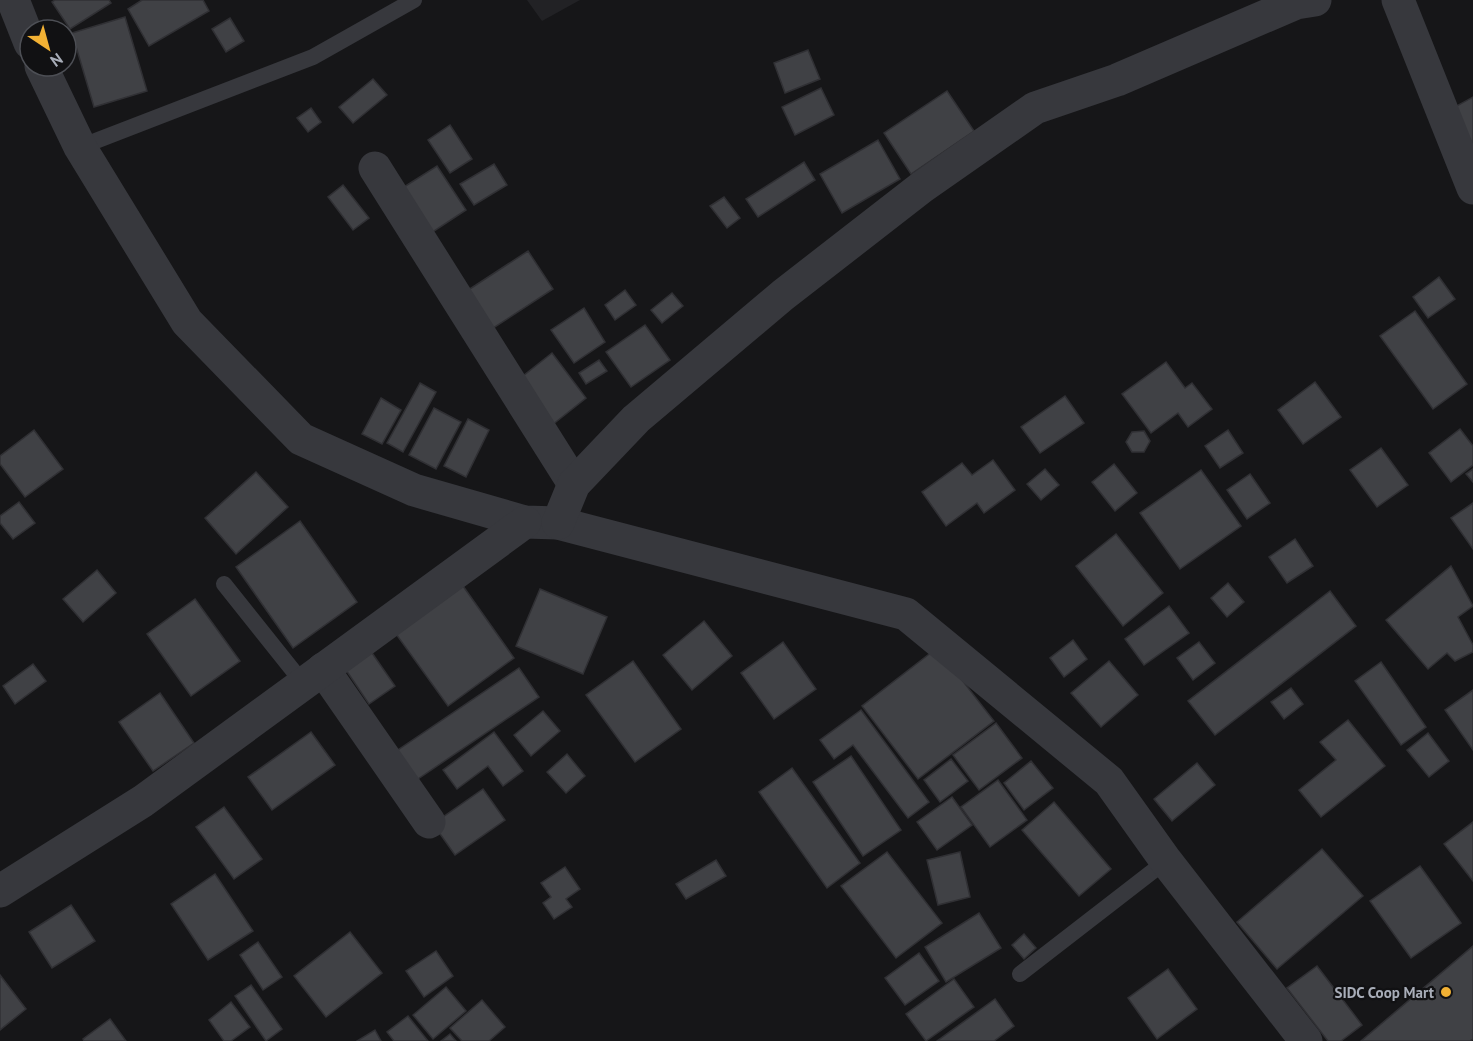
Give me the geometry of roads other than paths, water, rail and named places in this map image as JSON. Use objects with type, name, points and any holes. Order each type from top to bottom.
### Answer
[{"type":"street","points":[[14,0],[21,18]]},
{"type":"street","points":[[558,523],[574,484],[636,419],[783,295],[922,187],[1035,108],[1118,80],[1296,3],[1315,0]]},
{"type":"street","points":[[1398,0],[1473,188]]},
{"type":"street","points":[[46,78],[80,147],[187,322],[301,439],[414,490],[525,522],[558,523],[906,614],[1109,782],[1166,861],[1306,1041]]},
{"type":"street","points":[[375,168],[574,484]]},
{"type":"street","points":[[0,891],[143,801],[525,522]]},
{"type":"street","points":[[313,676],[429,822]]},
{"type":"lane","points":[[80,147],[313,57],[414,0]]},
{"type":"lane","points":[[224,584],[313,676]]},
{"type":"lane","points":[[1020,974],[1166,861]]},
{"type":"place","name":"SIDC Coop Mart","points":[[1446,992]]}]
